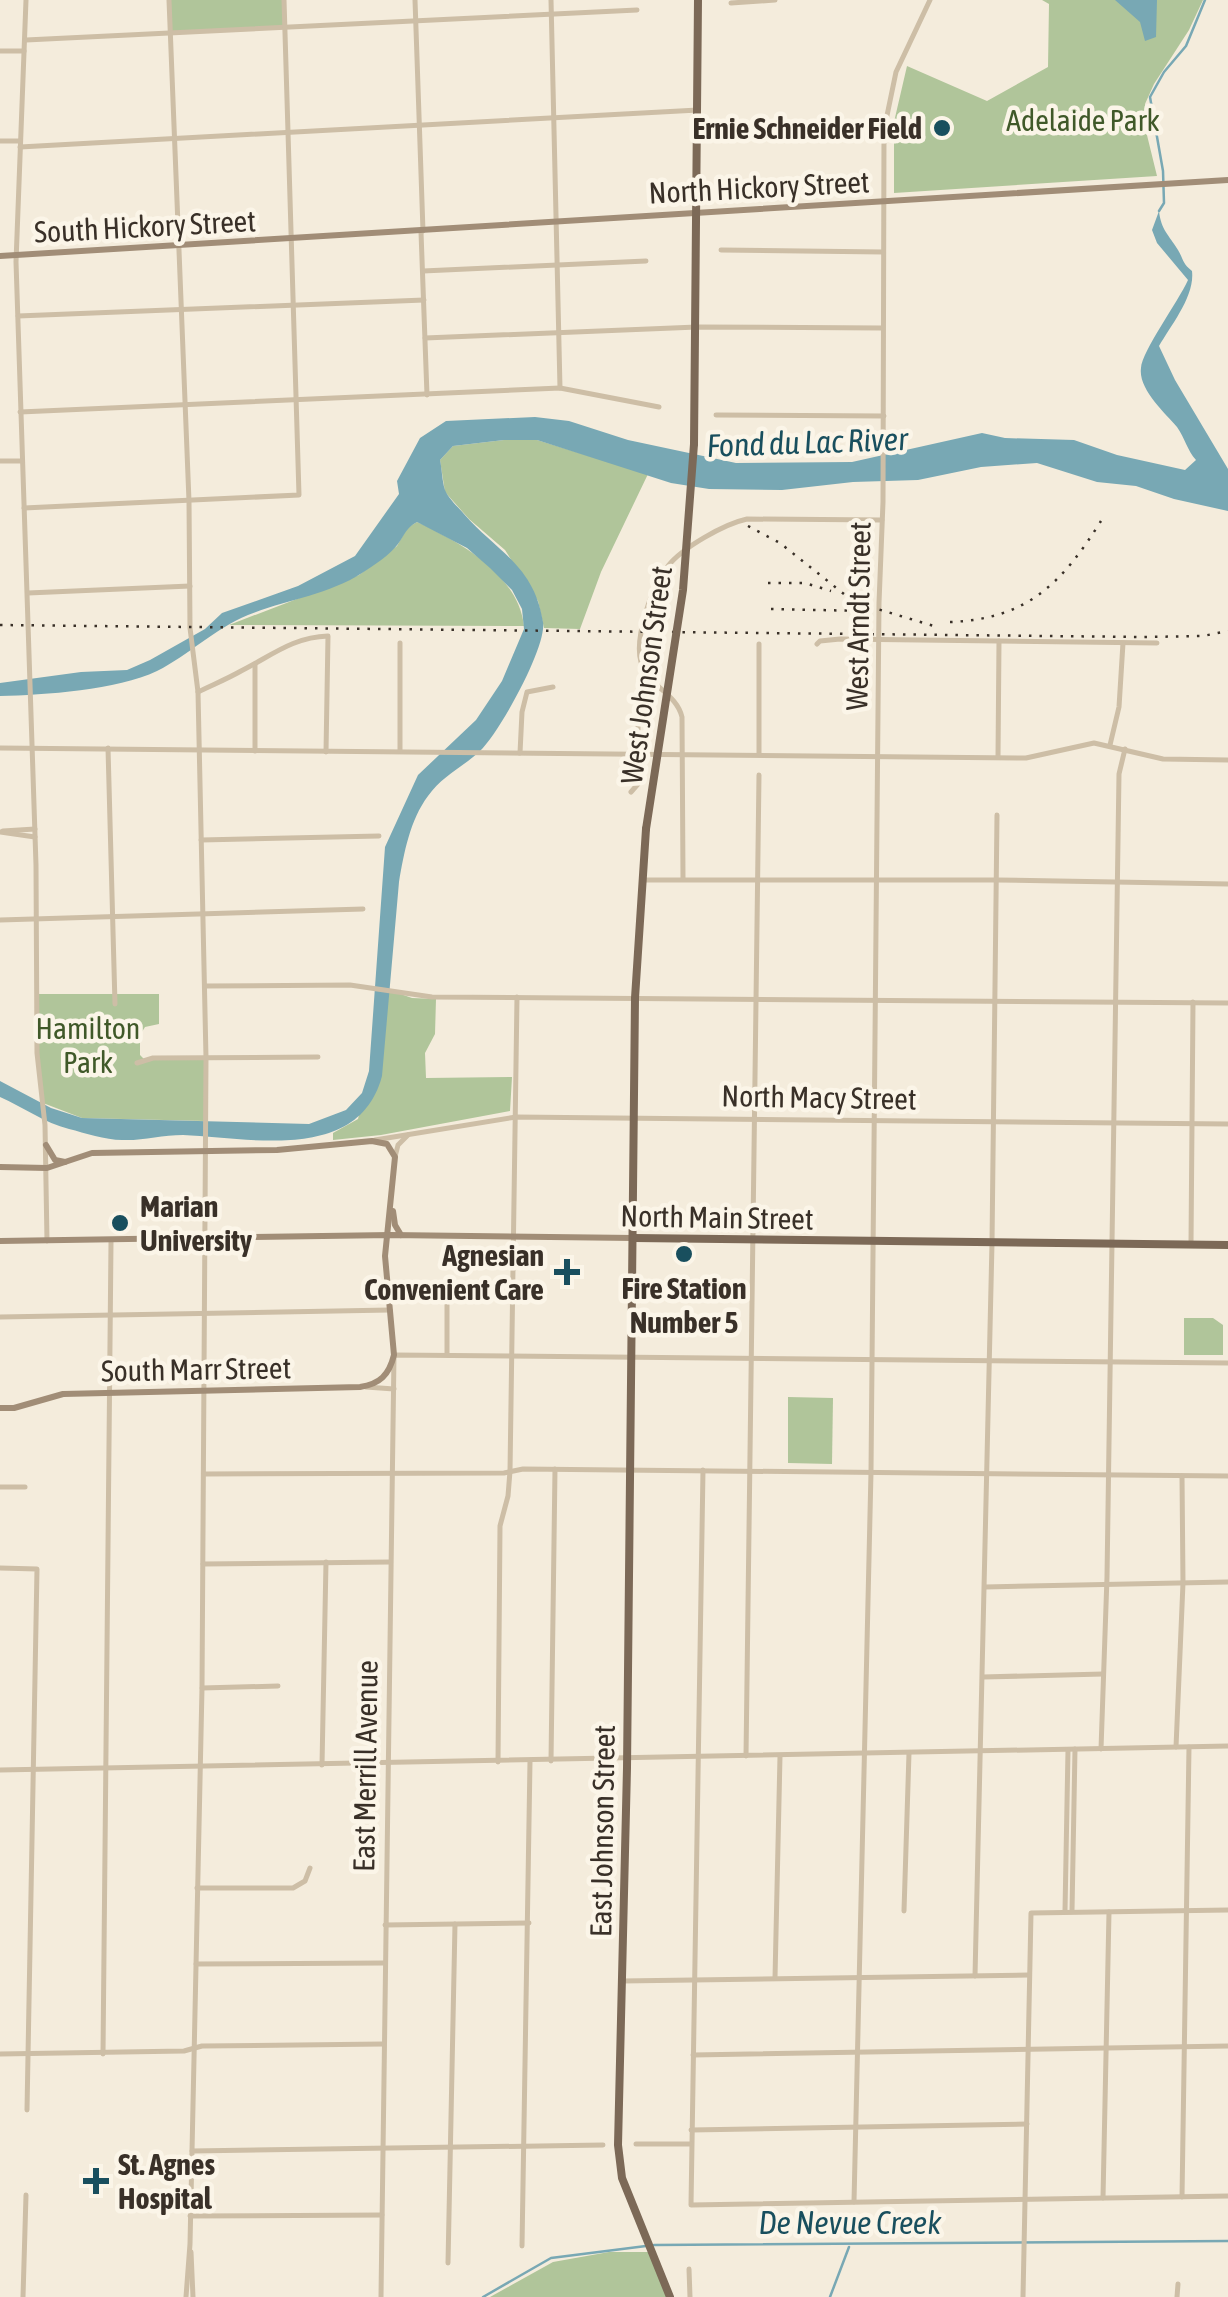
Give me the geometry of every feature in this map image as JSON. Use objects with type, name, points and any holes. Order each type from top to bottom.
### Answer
[{"type":"main road","name":"West Johnson Street","points":[[630,1357],[640,880],[683,590],[694,444],[698,0]]},
{"type":"main road","name":"North Main Street","points":[[634,1238],[1228,1245]]},
{"type":"main road","name":"East Johnson Street","points":[[630,1357],[618,2146],[622,2178],[670,2297]]},
{"type":"street","points":[[26,0],[16,256],[35,833],[36,1053],[45,1121],[47,1242]]},
{"type":"street","points":[[169,0],[189,500],[190,631],[198,692],[206,1058],[202,1688],[186,2297]]},
{"type":"street","points":[[24,508],[299,495],[284,0]]},
{"type":"street","points":[[415,0],[427,395]]},
{"type":"street","points":[[551,0],[560,388]]},
{"type":"street","points":[[731,2],[776,0]]},
{"type":"street","name":"West Arndt Street","points":[[854,2202],[871,1472],[884,130],[900,62],[928,0]]},
{"type":"street","points":[[24,40],[637,10]]},
{"type":"street","points":[[0,51],[24,51]]},
{"type":"street","points":[[0,140],[20,144],[174,139],[698,110]]},
{"type":"street","name":"North Hickory Street","points":[[292,240],[1228,180]]},
{"type":"street","name":"South Hickory Street","points":[[0,256],[292,240]]},
{"type":"street","points":[[721,250],[884,252]]},
{"type":"street","points":[[423,270],[646,261]]},
{"type":"street","points":[[18,316],[424,300]]},
{"type":"street","points":[[425,338],[697,327],[883,328]]},
{"type":"street","points":[[20,412],[560,388],[658,407]]},
{"type":"street","points":[[716,415],[884,416]]},
{"type":"street","points":[[0,461],[22,461]]},
{"type":"street","points":[[683,879],[679,706],[645,672],[639,652],[643,624],[668,567],[728,523],[882,520]]},
{"type":"street","points":[[27,593],[190,586]]},
{"type":"street","points":[[198,692],[255,663],[264,654],[313,636],[328,636],[326,752]]},
{"type":"street","points":[[817,644],[826,640],[879,639],[1157,643]]},
{"type":"street","points":[[998,758],[999,641]]},
{"type":"street","points":[[400,643],[400,751]]},
{"type":"street","points":[[1110,746],[1120,706],[1123,643]]},
{"type":"street","points":[[759,644],[759,754]]},
{"type":"street","points":[[255,663],[255,751]]},
{"type":"street","points":[[520,753],[522,712],[528,692],[553,687]]},
{"type":"street","points":[[631,792],[637,788],[638,709]]},
{"type":"street","points":[[0,748],[1026,758],[1085,744],[1164,759],[1228,760]]},
{"type":"street","points":[[108,748],[115,1004]]},
{"type":"street","points":[[1101,1749],[1118,774],[1125,749]]},
{"type":"street","points":[[746,1756],[758,774]]},
{"type":"street","points":[[975,1976],[988,1474],[997,816]]},
{"type":"street","points":[[0,832],[35,833]]},
{"type":"street","points":[[202,840],[379,836]]},
{"type":"street","points":[[640,880],[1228,884]]},
{"type":"street","points":[[0,920],[362,909]]},
{"type":"street","points":[[205,986],[368,986],[432,996],[1228,1003]]},
{"type":"street","points":[[498,1762],[500,1526],[510,1471],[517,997]]},
{"type":"street","points":[[1191,1244],[1193,1002]]},
{"type":"street","points":[[136,1063],[153,1058],[318,1057]]},
{"type":"street","name":"North Macy Street","points":[[0,1167],[47,1168],[92,1153],[278,1150],[372,1141],[516,1118],[1228,1124]]},
{"type":"street","points":[[385,1256],[391,1244],[403,1235],[394,1220],[393,1200],[396,1157],[400,1142],[410,1134]]},
{"type":"street","points":[[372,1141],[387,1144],[396,1157]]},
{"type":"street","points":[[46,1145],[56,1161],[66,1162]]},
{"type":"street","name":"East Merrill Avenue","points":[[381,2297],[394,1390],[385,1256],[393,1200]]},
{"type":"street","name":"North Main Street","points":[[0,1241],[386,1235],[634,1238]]},
{"type":"street","points":[[102,2054],[111,1242]]},
{"type":"street","points":[[447,1292],[447,1355]]},
{"type":"street","points":[[0,1317],[390,1310]]},
{"type":"street","points":[[366,1386],[384,1378],[394,1355],[1228,1363]]},
{"type":"street","name":"South Marr Street","points":[[0,1408],[64,1394],[366,1386],[394,1390]]},
{"type":"street","points":[[204,1474],[555,1469],[1228,1476]]},
{"type":"street","points":[[551,1760],[555,1469]]},
{"type":"street","points":[[703,1470],[691,2205],[1228,2196]]},
{"type":"street","points":[[1176,1748],[1182,1476]]},
{"type":"street","points":[[0,1487],[25,1488]]},
{"type":"street","points":[[322,1765],[326,1562]]},
{"type":"street","points":[[203,1564],[390,1562]]},
{"type":"street","points":[[0,1568],[37,1568],[27,2110]]},
{"type":"street","points":[[985,1587],[1228,1582]]},
{"type":"street","points":[[983,1677],[1103,1674]]},
{"type":"street","points":[[202,1688],[278,1686]]},
{"type":"street","points":[[0,1770],[1228,1746]]},
{"type":"street","points":[[1182,2197],[1189,1747]]},
{"type":"street","points":[[1068,1911],[1072,1750]]},
{"type":"street","points":[[904,1911],[908,1753]]},
{"type":"street","points":[[775,1979],[780,1756]]},
{"type":"street","points":[[522,2246],[530,1761]]},
{"type":"street","points":[[197,1888],[290,1888],[304,1882],[310,1868]]},
{"type":"street","points":[[1023,2297],[1031,1913],[1228,1910]]},
{"type":"street","points":[[1103,2198],[1109,1912]]},
{"type":"street","points":[[385,1925],[529,1923]]},
{"type":"street","points":[[448,2263],[455,1924]]},
{"type":"street","points":[[196,1964],[385,1963]]},
{"type":"street","points":[[622,1982],[1030,1975]]},
{"type":"street","points":[[0,2054],[383,2044]]},
{"type":"street","points":[[693,2055],[1228,2046]]},
{"type":"street","points":[[692,2130],[1027,2124]]},
{"type":"street","points":[[636,2144],[691,2144]]},
{"type":"street","points":[[192,2151],[603,2145]]},
{"type":"street","points":[[24,2297],[26,2195]]},
{"type":"street","points":[[190,2216],[382,2215]]},
{"type":"street","points":[[190,2244],[193,2297]]},
{"type":"street","points":[[688,2269],[690,2297]]},
{"type":"street","points":[[1177,2297],[1178,2284]]},
{"type":"green space","points":[[169,0],[284,0],[285,28],[171,34]]},
{"type":"green space","name":"Adelaide Park","points":[[1042,0],[1203,0],[1145,104],[1145,127],[1157,176],[894,193],[894,122],[907,66],[987,101],[1048,67],[1049,4]]},
{"type":"green space","points":[[537,440],[648,474],[601,572],[580,629],[544,628],[538,601],[505,550],[445,492],[440,460],[453,446]]},
{"type":"green space","points":[[417,522],[468,550],[499,576],[519,607],[524,626],[229,625],[359,575],[397,546],[407,528]]},
{"type":"green space","points":[[389,990],[412,998],[436,999],[435,1034],[425,1053],[426,1078],[512,1077],[510,1111],[333,1140],[333,1133],[358,1119]]},
{"type":"green space","name":"Hamilton Park","points":[[36,994],[159,994],[159,1024],[145,1027],[140,1035],[140,1055],[145,1060],[206,1058],[205,1121],[82,1118],[43,1103]]},
{"type":"green space","points":[[1184,1318],[1213,1318],[1223,1325],[1223,1355],[1184,1355]]},
{"type":"green space","points":[[788,1397],[833,1398],[832,1464],[788,1463]]},
{"type":"green space","points":[[609,2252],[651,2252],[670,2297],[490,2297],[553,2262]]},
{"type":"water","points":[[1115,0],[1157,0],[1156,37],[1145,41],[1140,22]]},
{"type":"water","points":[[1159,211],[1164,228],[1192,271],[1192,281],[1176,320],[1159,346],[1228,469],[1228,511],[1136,486],[1097,482],[1037,463],[981,467],[918,480],[782,490],[709,489],[671,483],[537,440],[453,446],[440,460],[446,493],[513,561],[532,586],[543,622],[542,634],[530,669],[498,727],[480,751],[434,789],[412,826],[399,882],[382,1076],[370,1104],[351,1122],[327,1134],[299,1139],[183,1135],[122,1140],[60,1126],[0,1097],[0,1081],[51,1108],[82,1118],[309,1124],[346,1110],[362,1093],[369,1071],[385,847],[418,775],[476,720],[502,681],[524,629],[522,609],[512,590],[467,548],[417,522],[386,556],[349,581],[248,615],[157,671],[122,683],[18,695],[0,696],[0,683],[127,670],[205,629],[222,613],[298,586],[355,556],[399,494],[397,481],[420,438],[446,421],[535,417],[569,421],[628,440],[736,463],[852,462],[982,433],[1005,438],[1074,440],[1117,455],[1185,470],[1196,460],[1141,376],[1147,350],[1188,280],[1157,243],[1152,230]]},
{"type":"waterway","points":[[1159,211],[1164,203],[1163,171],[1150,97],[1186,46],[1205,0]]},
{"type":"waterway","name":"De Nevue Creek","points":[[654,2245],[1228,2241]]},
{"type":"waterway","name":"De Nevue Creek","points":[[483,2297],[551,2258],[646,2246]]},
{"type":"waterway","points":[[830,2297],[849,2247]]},
{"type":"railway","points":[[950,622],[1001,614],[1040,594],[1072,563],[1101,521]]},
{"type":"railway","points":[[748,526],[780,543],[854,602],[934,626]]},
{"type":"railway","points":[[768,583],[805,583],[831,591]]},
{"type":"railway","points":[[771,609],[866,611]]},
{"type":"railway","points":[[0,625],[1143,637],[1203,636],[1228,631]]},
{"type":"place","name":"Ernie Schneider Field","points":[[942,128]]},
{"type":"place","name":"Marian University","points":[[120,1223]]},
{"type":"place","name":"Fire Station Number 5","points":[[684,1254]]},
{"type":"place","name":"Agnesian Convenient Care","points":[[567,1272]]},
{"type":"place","name":"St. Agnes Hospital","points":[[96,2181]]},
{"type":"water label","name":"Fond du Lac River","points":[[807,442]]}]
